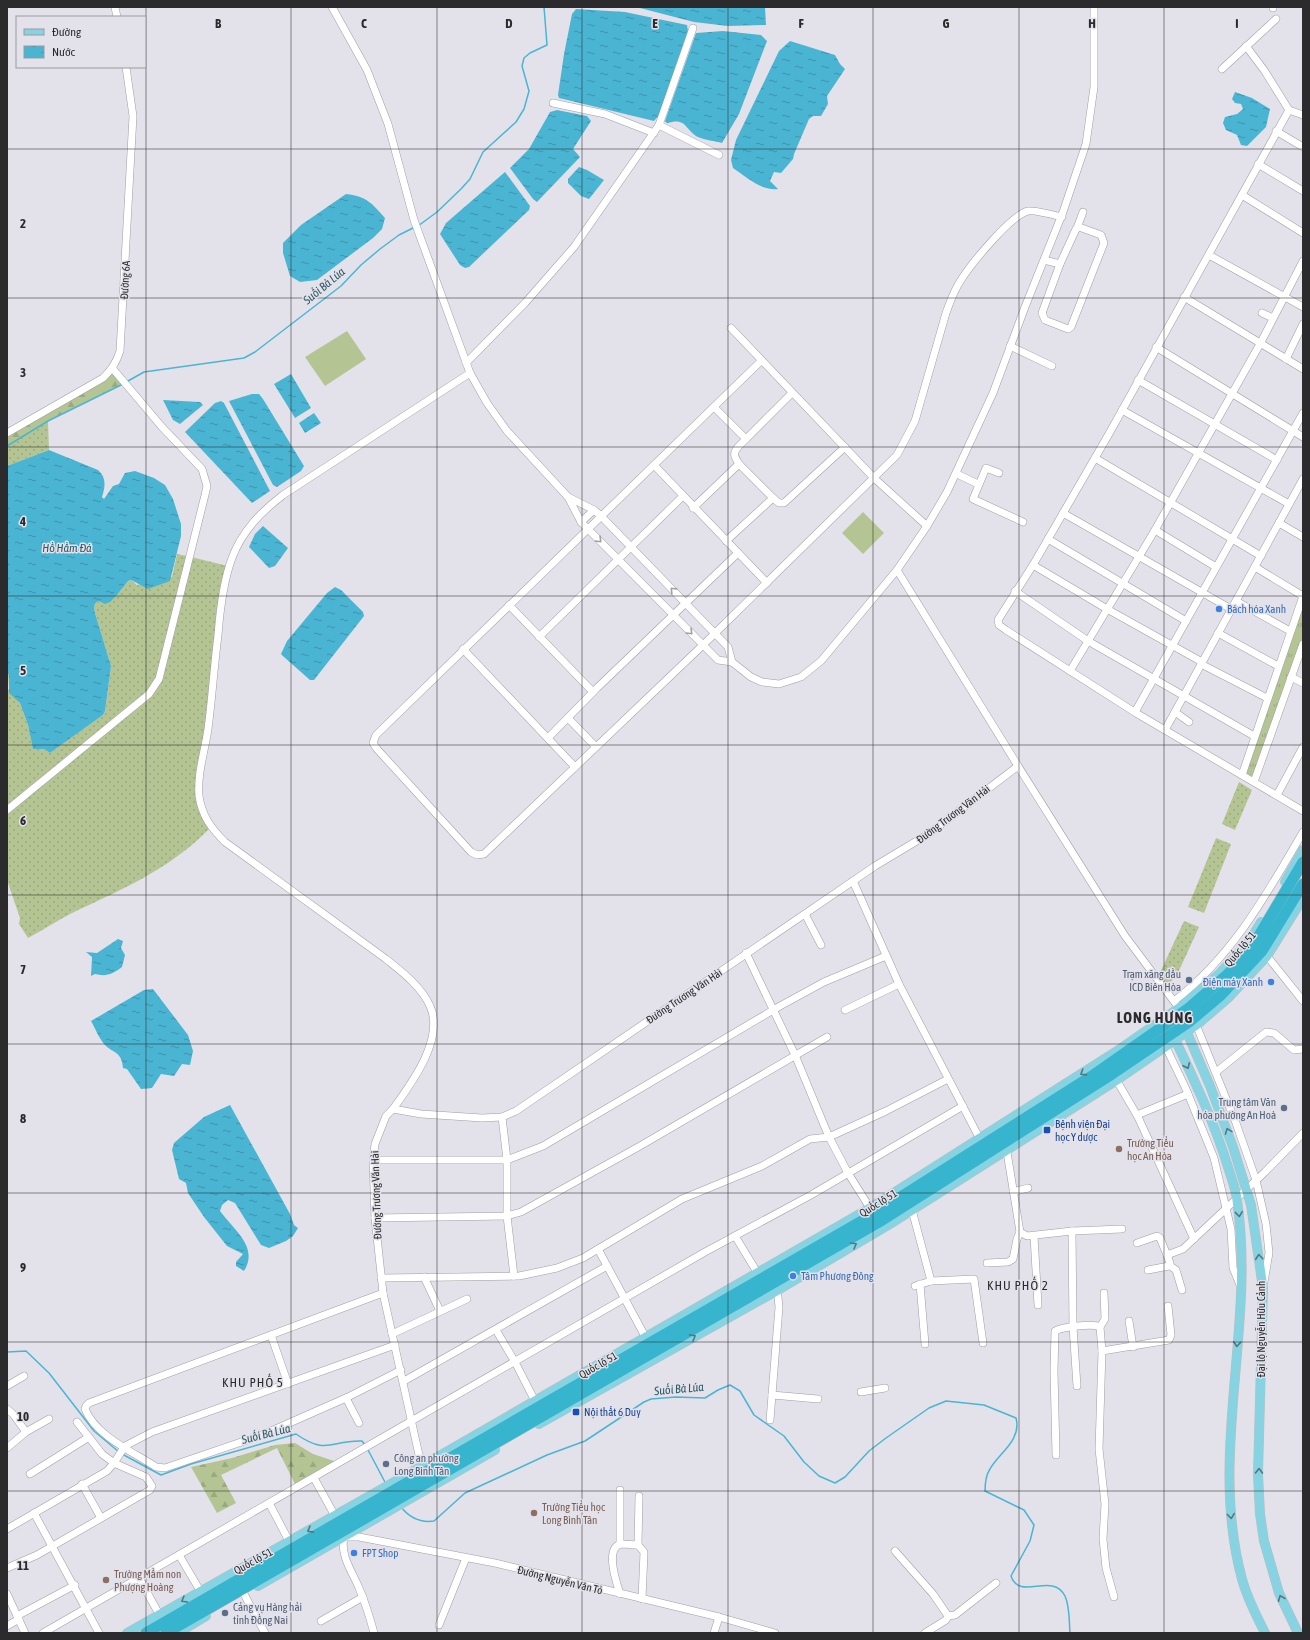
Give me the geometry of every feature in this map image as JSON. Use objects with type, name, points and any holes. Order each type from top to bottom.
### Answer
[{"type":"highway","name":"Quốc lộ 51","points":[[430,1475],[537,1404],[647,1340],[759,1276],[877,1218],[1006,1146],[1115,1077],[1170,1029],[1184,1014],[1227,975],[1254,944],[1303,862]]},
{"type":"highway","name":"Quốc lộ 51","points":[[1184,1014],[1221,995],[1262,951],[1303,884]]},
{"type":"highway","name":"Quốc lộ 51","points":[[398,1493],[616,1377],[777,1285],[877,1218],[981,1141],[1161,1036]]},
{"type":"highway","points":[[386,1500],[398,1493]]},
{"type":"highway","name":"Quốc lộ 51","points":[[146,1633],[203,1595],[386,1500]]},
{"type":"highway","name":"Quốc lộ 51","points":[[166,1633],[338,1525]]},
{"type":"main road","name":"Quốc lộ 51","points":[[1161,1036],[1184,1014],[1218,974],[1250,940],[1303,850]]},
{"type":"main road","name":"Quốc lộ 51","points":[[1184,1014],[1228,998],[1270,959],[1303,898]]},
{"type":"main road","name":"Đại lộ Nguyễn Hữu Cảnh","points":[[1184,1014],[1247,1188],[1256,1230],[1263,1288],[1258,1474],[1260,1514],[1264,1541],[1279,1593],[1298,1633]]},
{"type":"main road","name":"Đại lộ Nguyễn Hữu Cảnh","points":[[1170,1029],[1198,1088],[1224,1153],[1237,1198],[1240,1230],[1241,1288],[1229,1458],[1230,1508],[1242,1580],[1250,1603],[1265,1633]]},
{"type":"main road","name":"Quốc lộ 51","points":[[877,1218],[912,1210],[1006,1146]]},
{"type":"main road","name":"Quốc lộ 51","points":[[398,1493],[430,1475]]},
{"type":"main road","points":[[386,1500],[398,1493]]},
{"type":"main road","name":"Quốc lộ 51","points":[[178,1633],[244,1594],[338,1525],[386,1500]]},
{"type":"main road","name":"Quốc lộ 51","points":[[127,1633],[159,1614],[203,1595],[289,1541],[338,1525]]},
{"type":"street","points":[[332,7],[367,70],[380,103],[388,124],[414,220],[470,373],[487,403],[506,431],[568,497],[581,522],[718,660],[732,662],[751,677],[772,685],[792,681],[801,677],[822,661],[897,570],[927,526],[957,474],[993,393],[1010,346],[1062,217],[1086,144],[1094,87],[1094,7]]},
{"type":"street","points":[[1222,69],[1276,19]]},
{"type":"street","points":[[466,362],[525,303],[574,247],[654,133],[659,125],[693,28]]},
{"type":"street","points":[[1246,46],[1264,70],[1289,110],[1303,115]]},
{"type":"street","name":"Đường 6A","points":[[113,369],[120,351],[133,116],[126,68]]},
{"type":"street","points":[[553,104],[605,114],[654,133]]},
{"type":"street","points":[[1289,110],[1095,458],[1033,565],[998,620],[999,625],[1135,712],[1303,811]]},
{"type":"street","points":[[659,125],[719,155]]},
{"type":"street","points":[[1276,131],[1303,147]]},
{"type":"street","points":[[1258,164],[1303,191]]},
{"type":"street","points":[[1242,195],[1303,233]]},
{"type":"street","points":[[761,361],[376,734],[373,743],[376,749],[471,852],[477,855],[484,854],[703,645],[897,455],[915,421],[946,313],[961,280],[979,255],[1015,219],[1028,211],[1062,217]]},
{"type":"street","points":[[1077,228],[1100,235],[1104,243],[1071,327],[1068,329],[1045,320],[1042,313],[1060,264],[1083,212]]},
{"type":"street","points":[[1209,254],[1303,307]]},
{"type":"street","points":[[1044,260],[1060,264]]},
{"type":"street","points":[[1070,671],[1107,609],[1124,584],[1155,530],[1260,344],[1303,261]]},
{"type":"street","points":[[1184,297],[1303,369]]},
{"type":"street","points":[[1262,313],[1273,318]]},
{"type":"street","points":[[1286,359],[1303,324]]},
{"type":"street","points":[[730,328],[874,478],[927,526]]},
{"type":"street","points":[[1010,346],[1052,366]]},
{"type":"street","points":[[1156,347],[1303,437]]},
{"type":"street","points":[[7,433],[103,378],[113,369],[119,374],[162,427],[202,469],[207,486],[158,679],[149,694],[7,810]]},
{"type":"street","points":[[392,1109],[425,1058],[433,1026],[433,1016],[426,999],[410,980],[386,959],[225,842],[210,827],[205,818],[199,794],[200,775],[208,730],[224,584],[232,558],[240,540],[262,511],[283,495],[470,373]]},
{"type":"street","points":[[1138,380],[1277,460]]},
{"type":"street","points":[[792,393],[734,451],[734,456],[739,464],[773,498],[779,503],[784,503],[845,447]]},
{"type":"street","points":[[714,407],[746,439]]},
{"type":"street","points":[[1122,410],[1289,504]]},
{"type":"street","points":[[1135,712],[1303,413]]},
{"type":"street","points":[[1095,458],[1261,556]]},
{"type":"street","points":[[694,508],[739,464]]},
{"type":"street","points":[[654,465],[682,497],[767,583]]},
{"type":"street","points":[[999,473],[986,468],[973,497],[975,501],[1023,522]]},
{"type":"street","points":[[957,474],[978,484]]},
{"type":"street","points":[[1165,730],[1303,479]]},
{"type":"street","points":[[568,497],[594,510],[601,516],[728,647],[732,662]]},
{"type":"street","points":[[539,637],[682,497]]},
{"type":"street","points":[[726,541],[773,498]]},
{"type":"street","points":[[581,522],[594,510]]},
{"type":"street","points":[[1063,513],[1231,609]]},
{"type":"street","points":[[1279,523],[1303,537]]},
{"type":"street","points":[[1155,530],[1216,567]]},
{"type":"street","points":[[1048,539],[1186,621]]},
{"type":"street","points":[[548,738],[685,602],[738,553]]},
{"type":"street","points":[[1033,565],[1202,663],[1267,698]]},
{"type":"street","points":[[1242,775],[1254,736],[1303,596],[1255,567]]},
{"type":"street","points":[[897,570],[1125,936],[1184,1014],[1216,1072],[1256,1180],[1266,1224],[1269,1253],[1263,1288]]},
{"type":"street","points":[[1015,592],[1088,640],[1254,736]]},
{"type":"street","points":[[1236,601],[1290,631]]},
{"type":"street","points":[[509,605],[593,692]]},
{"type":"street","points":[[1218,633],[1278,666]]},
{"type":"street","points":[[1254,782],[1303,644]]},
{"type":"street","points":[[463,649],[575,767]]},
{"type":"street","points":[[1291,676],[1303,683]]},
{"type":"street","points":[[1175,712],[1189,722]]},
{"type":"street","points":[[568,718],[596,747]]},
{"type":"street","points":[[1277,796],[1303,747]]},
{"type":"street","name":"Đường Trương Văn Hải","points":[[430,1475],[419,1455],[413,1420],[392,1334],[381,1278],[375,1218],[373,1160],[376,1136],[386,1116],[392,1109],[421,1114],[502,1117],[516,1111],[853,881],[930,833],[1018,766]]},
{"type":"street","points":[[1184,1014],[1189,990],[1217,961],[1260,906],[1303,832]]},
{"type":"street","points":[[853,881],[899,984],[981,1141]]},
{"type":"street","points":[[805,914],[821,945]]},
{"type":"street","points":[[1240,933],[1250,940]]},
{"type":"street","points":[[746,953],[795,1054],[829,1137],[848,1173],[877,1218]]},
{"type":"street","points":[[373,1160],[507,1160],[543,1146],[824,982],[886,956]]},
{"type":"street","points":[[1270,959],[1303,1002]]},
{"type":"street","points":[[845,1010],[899,984]]},
{"type":"street","points":[[1216,1072],[1266,1032],[1274,1033],[1294,1050],[1303,1048]]},
{"type":"street","points":[[1161,1036],[1188,1094],[1214,1158],[1230,1229],[1233,1268],[1241,1288]]},
{"type":"street","points":[[375,1218],[507,1216],[526,1210],[640,1146],[795,1054],[827,1037]]},
{"type":"street","points":[[1115,1077],[1137,1115],[1194,1239]]},
{"type":"street","points":[[381,1278],[514,1276],[544,1271],[570,1264],[682,1199],[762,1166],[810,1139],[829,1137],[886,1111],[948,1078]]},
{"type":"street","points":[[1137,1115],[1188,1094]]},
{"type":"street","points":[[43,1633],[362,1451],[625,1298],[848,1173],[962,1106]]},
{"type":"street","points":[[502,1117],[507,1160],[507,1216],[514,1276]]},
{"type":"street","points":[[1167,1255],[1183,1248],[1194,1239],[1303,1133]]},
{"type":"street","points":[[987,1263],[1008,1262],[1013,1259],[1020,1232],[1006,1146]]},
{"type":"street","points":[[1013,1192],[1028,1188]]},
{"type":"street","points":[[912,1210],[931,1281]]},
{"type":"street","points":[[1020,1232],[1023,1235],[1034,1236],[1072,1231],[1122,1229]]},
{"type":"street","points":[[1072,1231],[1073,1327],[1077,1386]]},
{"type":"street","points":[[735,1236],[759,1276]]},
{"type":"street","points":[[1034,1236],[1038,1306]]},
{"type":"street","points":[[1137,1243],[1155,1236],[1159,1237],[1170,1265],[1176,1270],[1182,1290]]},
{"type":"street","points":[[598,1249],[647,1340]]},
{"type":"street","points":[[1148,1270],[1170,1265]]},
{"type":"street","points":[[404,1381],[607,1266]]},
{"type":"street","points":[[424,1277],[440,1311]]},
{"type":"street","points":[[925,1344],[918,1285],[931,1281],[974,1279],[983,1343]]},
{"type":"street","points":[[770,1420],[779,1308],[777,1285]]},
{"type":"street","points":[[383,1293],[86,1406],[88,1415],[109,1438],[156,1467],[165,1468],[247,1441],[346,1398],[401,1370]]},
{"type":"street","points":[[1104,1294],[1105,1319],[1100,1327],[1102,1351],[1098,1449],[1105,1504],[1103,1539],[1106,1568],[1114,1597]]},
{"type":"street","points":[[392,1334],[467,1299]]},
{"type":"street","points":[[1102,1351],[1170,1340],[1171,1336],[1168,1306]]},
{"type":"street","points":[[1129,1321],[1133,1347]]},
{"type":"street","points":[[1056,1455],[1054,1335],[1056,1330],[1073,1327],[1095,1325],[1100,1327]]},
{"type":"street","points":[[496,1330],[537,1404]]},
{"type":"street","points":[[271,1335],[288,1384]]},
{"type":"street","points":[[7,1529],[82,1484],[107,1471],[114,1463],[124,1446],[152,1432],[395,1345]]},
{"type":"street","points":[[7,1386],[24,1376]]},
{"type":"street","points":[[860,1392],[885,1388]]},
{"type":"street","points":[[772,1395],[818,1399]]},
{"type":"street","points":[[346,1398],[359,1423]]},
{"type":"street","points":[[7,1409],[26,1432]]},
{"type":"street","points":[[7,1448],[26,1432],[49,1419]]},
{"type":"street","points":[[7,1568],[27,1560],[53,1546],[152,1488],[146,1477],[114,1463],[102,1454],[77,1422]]},
{"type":"street","points":[[30,1474],[89,1437]]},
{"type":"street","points":[[314,1478],[338,1525],[345,1558],[362,1597],[374,1633]]},
{"type":"street","points":[[82,1484],[101,1518]]},
{"type":"street","points":[[620,1490],[620,1544]]},
{"type":"street","points":[[639,1496],[638,1545],[644,1552],[642,1599]]},
{"type":"street","points":[[269,1504],[289,1541]]},
{"type":"street","points":[[34,1512],[75,1585],[99,1633]]},
{"type":"street","name":"Đường Nguyễn Văn Tỏ","points":[[338,1525],[359,1537],[495,1563],[719,1617],[775,1633]]},
{"type":"street","points":[[620,1594],[612,1557],[616,1547],[620,1544],[638,1545]]},
{"type":"street","points":[[895,1551],[933,1594],[948,1616]]},
{"type":"street","points":[[179,1555],[203,1595]]},
{"type":"street","points":[[438,1625],[466,1558]]},
{"type":"street","points":[[140,1578],[159,1614]]},
{"type":"street","points":[[948,1616],[955,1616],[996,1583]]},
{"type":"street","points":[[7,1626],[75,1585]]},
{"type":"street","points":[[7,1594],[25,1633]]},
{"type":"street","points":[[244,1594],[265,1633]]},
{"type":"street","points":[[321,1621],[362,1597]]},
{"type":"street","points":[[925,1633],[946,1620],[948,1616]]},
{"type":"street","points":[[714,1633],[719,1617]]},
{"type":"green space","points":[[347,331],[366,359],[325,386],[305,357]]},
{"type":"green space","points":[[113,371],[124,383],[48,421],[7,446],[7,435]]},
{"type":"green space","points":[[48,421],[49,450],[7,466],[7,446]]},
{"type":"green space","points":[[863,512],[884,533],[863,554],[842,533]]},
{"type":"green space","points":[[177,554],[187,556],[156,688],[191,557],[228,566],[197,794],[209,829],[180,855],[148,876],[72,913],[28,938],[19,924],[20,918],[7,880],[7,673],[9,675],[8,689],[20,703],[28,725],[33,749],[44,749],[50,753],[103,715],[105,711],[111,666],[95,613],[95,603],[98,601],[102,603],[117,595],[128,581],[131,580],[137,585],[172,577]]},
{"type":"green space","points":[[1303,601],[1303,639],[1253,779],[1244,774]]},
{"type":"green space","points":[[7,737],[12,738],[7,782]]},
{"type":"green space","points":[[1239,782],[1252,790],[1235,830],[1222,824]]},
{"type":"green space","points":[[1216,838],[1231,844],[1204,913],[1188,907]]},
{"type":"green space","points":[[1184,921],[1199,927],[1177,975],[1166,987],[1158,977]]},
{"type":"green space","points":[[295,1443],[313,1454],[337,1462],[296,1486],[277,1448],[221,1475],[236,1503],[217,1513],[191,1467],[232,1458],[275,1445]]},
{"type":"water","points":[[636,7],[765,7],[766,25],[728,26],[694,22]]},
{"type":"water","points":[[576,9],[625,12],[687,25],[688,31],[660,114],[654,121],[559,98],[558,95],[564,54],[572,14]]},
{"type":"water","points":[[723,31],[761,35],[767,41],[739,114],[722,143],[698,137],[682,123],[667,123],[665,121],[696,33]]},
{"type":"water","points":[[790,41],[835,55],[845,69],[827,96],[828,104],[821,116],[813,116],[809,119],[793,159],[781,173],[774,172],[770,181],[778,189],[772,189],[754,183],[733,168],[731,160],[736,140],[779,51]]},
{"type":"water","points":[[1235,92],[1252,98],[1270,109],[1266,127],[1247,146],[1241,145],[1237,135],[1226,130],[1223,123],[1225,117],[1237,114],[1243,109],[1241,104],[1235,103],[1232,99]]},
{"type":"water","points":[[557,110],[587,116],[591,121],[573,149],[580,157],[537,202],[533,199],[510,168],[529,149],[550,112]]},
{"type":"water","points":[[579,167],[604,180],[589,199],[581,196],[568,183],[568,179]]},
{"type":"water","points":[[505,172],[530,206],[529,210],[469,267],[465,268],[460,265],[440,234],[446,223]]},
{"type":"water","points":[[346,194],[359,196],[376,208],[385,218],[382,229],[373,238],[317,280],[300,282],[290,276],[283,253],[283,243],[301,225]]},
{"type":"water","points":[[291,374],[311,408],[295,418],[274,384]]},
{"type":"water","points":[[252,394],[259,394],[263,399],[304,466],[301,471],[277,487],[273,485],[229,401]]},
{"type":"water","points":[[163,400],[200,402],[203,405],[180,424],[173,420]]},
{"type":"water","points":[[221,401],[224,403],[270,491],[252,503],[185,432],[215,403]]},
{"type":"water","points":[[314,413],[321,423],[305,433],[299,423]]},
{"type":"water","name":"Hồ Hầm Đá","points":[[49,450],[98,470],[104,479],[102,497],[104,499],[113,486],[119,484],[125,473],[135,471],[154,478],[165,485],[173,499],[181,524],[181,536],[170,581],[148,589],[131,580],[128,581],[110,602],[105,604],[98,601],[95,603],[95,613],[111,666],[105,711],[103,715],[50,753],[44,749],[33,749],[28,725],[20,703],[9,693],[9,675],[7,673],[7,466]]},
{"type":"water","points":[[263,526],[288,548],[275,566],[269,568],[249,547],[255,534]]},
{"type":"water","points":[[335,587],[341,590],[363,612],[364,616],[314,680],[310,680],[281,654],[287,641],[327,593]]},
{"type":"water","points":[[118,939],[123,941],[121,948],[125,955],[122,967],[109,974],[95,974],[91,976],[92,957],[86,952],[97,953]]},
{"type":"water","points":[[153,989],[188,1035],[193,1051],[190,1065],[182,1064],[174,1076],[161,1074],[152,1088],[141,1089],[127,1069],[123,1068],[119,1055],[102,1042],[91,1021],[144,990]]},
{"type":"water","points":[[230,1105],[290,1214],[294,1225],[298,1228],[293,1236],[286,1241],[269,1248],[261,1245],[235,1203],[228,1200],[222,1205],[220,1211],[238,1232],[247,1246],[249,1254],[248,1262],[244,1271],[236,1266],[236,1262],[243,1254],[227,1246],[204,1217],[188,1193],[186,1183],[179,1179],[172,1150],[174,1143],[204,1117]]},
{"type":"waterway","name":"Suối Bà Lúa","points":[[418,226],[437,212],[461,189],[470,179],[483,152],[516,122],[524,109],[529,91],[522,66],[524,58],[530,53],[547,45],[544,7]]},
{"type":"waterway","name":"Suối Bà Lúa","points":[[128,381],[144,372],[244,358],[255,352],[341,286],[361,265],[380,249],[399,235],[415,227]]},
{"type":"waterway","name":"Suối Bà Lúa","points":[[7,446],[48,421],[123,384]]},
{"type":"waterway","name":"Suối Bà Lúa","points":[[7,1352],[26,1351],[49,1373],[94,1431],[119,1452]]},
{"type":"waterway","name":"Suối Bà Lúa","points":[[401,1507],[415,1518],[424,1521],[434,1521],[465,1493],[547,1455],[585,1441],[644,1402],[651,1399],[676,1397],[705,1398],[730,1385],[740,1391],[754,1415],[784,1436],[804,1462],[819,1476],[835,1483],[845,1477],[869,1451],[929,1408],[946,1401],[984,1405],[1016,1418],[1017,1426],[1013,1440],[989,1471],[985,1491],[1024,1510],[1034,1525],[1030,1541],[1011,1576],[1015,1583],[1021,1587],[1052,1586],[1059,1589],[1065,1596],[1068,1605],[1070,1633]]},
{"type":"waterway","name":"Suối Bà Lúa","points":[[122,1454],[161,1475],[191,1464],[296,1434],[307,1441],[323,1446],[351,1441],[362,1441],[365,1445]]},
{"type":"waterway","name":"Suối Bà Lúa","points":[[367,1448],[386,1484]]},
{"type":"place","name":"Bách hóa Xanh","points":[[1219,609]]},
{"type":"place","name":"Trạm xăng dầu ICD Biên Hòa","points":[[1189,980]]},
{"type":"place","name":"Điện máy Xanh","points":[[1271,982]]},
{"type":"place","name":"Trung tâm Văn hóa phường An Hoà","points":[[1284,1108]]},
{"type":"place","name":"Bệnh viện Đại học Y dược","points":[[1047,1130]]},
{"type":"place","name":"Trường Tiểu học An Hòa","points":[[1119,1149]]},
{"type":"place","name":"Tâm Phương Đông","points":[[793,1276]]},
{"type":"place","name":"Nội thất 6 Duy","points":[[576,1412]]},
{"type":"place","name":"Công an phường Long Bình Tân","points":[[386,1464]]},
{"type":"place","name":"Trường Tiểu học Long Bình Tân","points":[[534,1513]]},
{"type":"place","name":"FPT Shop","points":[[354,1553]]},
{"type":"place","name":"Trường Mầm non Phượng Hoàng","points":[[106,1580]]},
{"type":"place","name":"Cảng vụ Hàng hải tỉnh Đồng Nai","points":[[225,1613]]},
{"type":"district","name":"LONG HƯNG","points":[[1155,1017]]},
{"type":"district","name":"KHU PHỐ 2","points":[[1018,1285]]},
{"type":"district","name":"KHU PHỐ 5","points":[[253,1382]]}]
